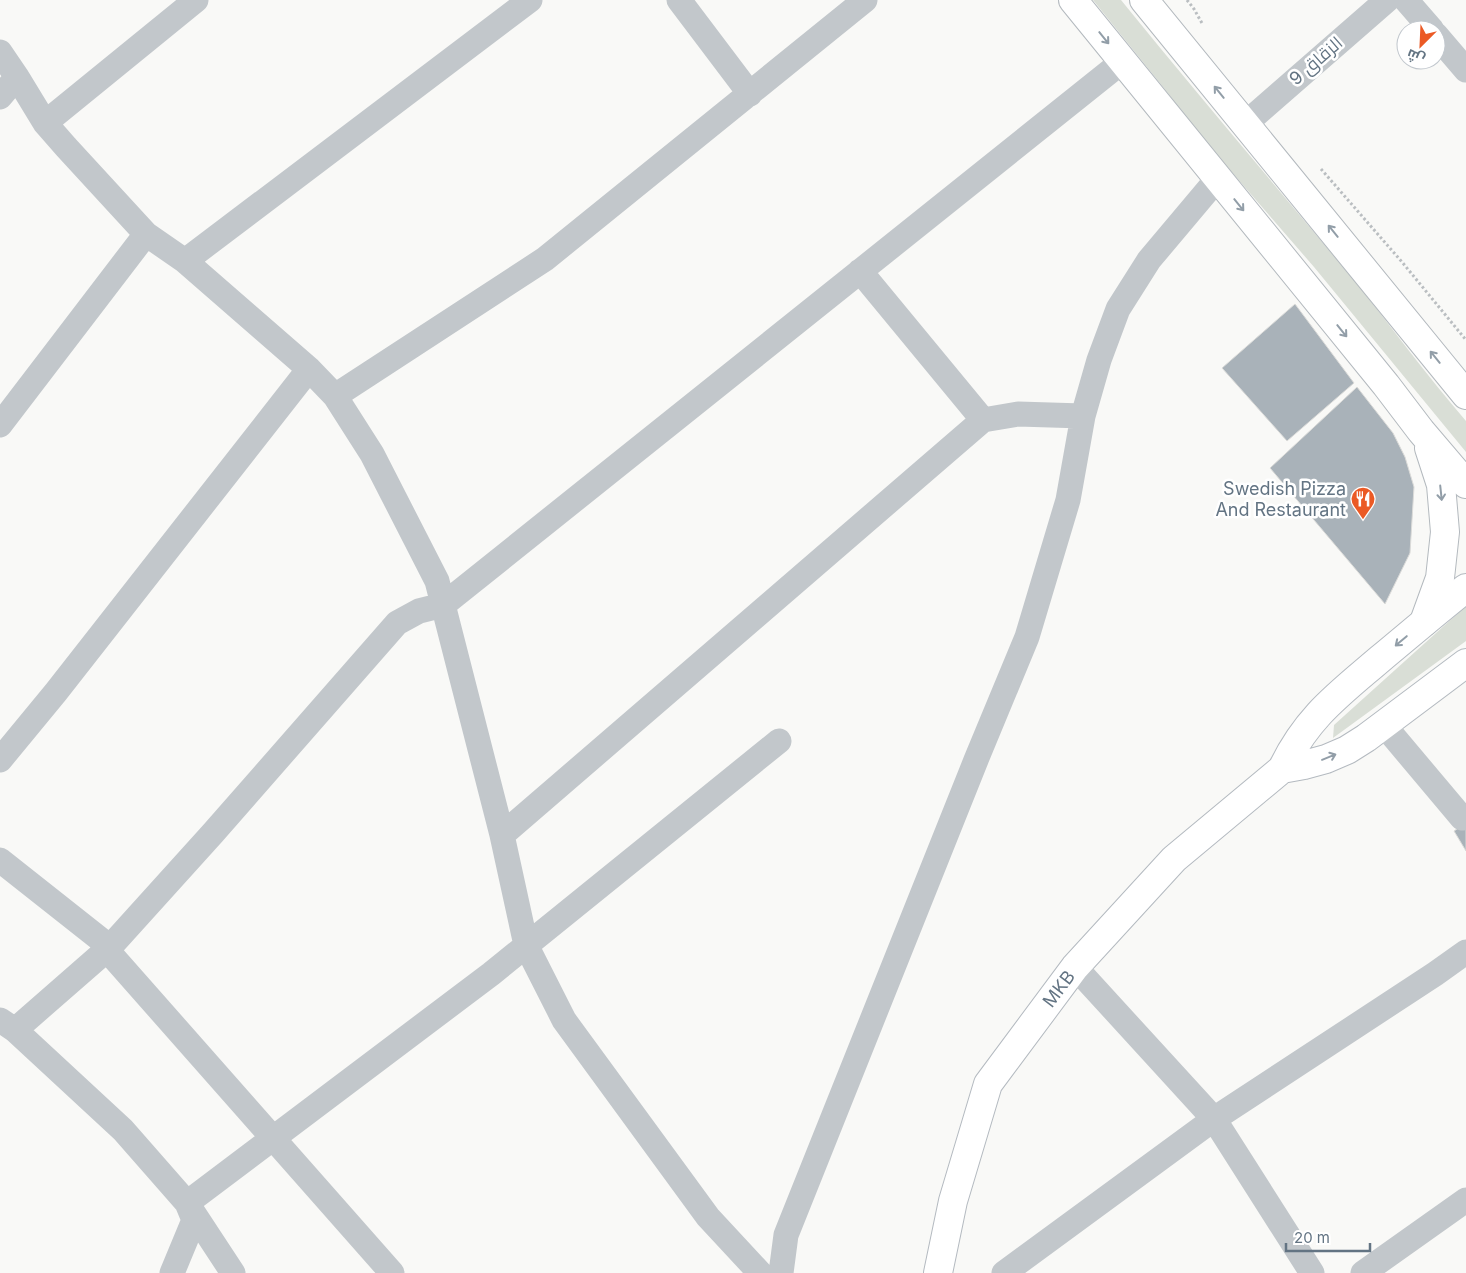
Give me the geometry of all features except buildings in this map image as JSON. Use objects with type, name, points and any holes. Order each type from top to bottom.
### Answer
[{"type":"main road","points":[[1073,0],[1386,385],[1421,431],[1466,484]]},
{"type":"main road","points":[[1144,0],[1466,395]]},
{"type":"main road","points":[[1421,431],[1441,485],[1445,532],[1440,578],[1424,622]]},
{"type":"main road","points":[[1282,769],[1301,734],[1326,705],[1466,588]]},
{"type":"main road","points":[[1282,769],[1304,766],[1346,750],[1366,738],[1466,663]]},
{"type":"main road","name":"MKB","points":[[938,1273],[953,1202],[988,1084],[1075,967],[1174,858],[1282,769]]},
{"type":"street","points":[[45,123],[196,0]]},
{"type":"street","points":[[185,261],[530,0]]},
{"type":"street","points":[[679,0],[750,94]]},
{"type":"street","points":[[335,396],[545,259],[865,0]]},
{"type":"street","name":"الزقاق 9","points":[[1244,124],[1387,0]]},
{"type":"street","points":[[1406,0],[1423,20]]},
{"type":"street","points":[[1446,47],[1466,70]]},
{"type":"street","points":[[0,52],[18,77],[45,123],[146,234],[185,261],[309,369],[335,396],[372,454],[437,581],[502,835],[526,945],[564,1020],[708,1217],[760,1273]]},
{"type":"street","points":[[233,1273],[187,1203],[123,1130],[8,1025],[109,948],[397,623],[419,611],[443,605],[1123,61]]},
{"type":"street","points":[[0,97],[18,77]]},
{"type":"street","points":[[781,1273],[786,1235],[1026,637],[1068,500],[1083,416],[1099,360],[1118,309],[1149,260],[1218,178]]},
{"type":"street","points":[[0,425],[146,234]]},
{"type":"street","points":[[860,271],[983,420]]},
{"type":"street","points":[[0,760],[56,692],[309,369]]},
{"type":"street","points":[[502,835],[983,420],[1018,414],[1083,416]]},
{"type":"street","points":[[1383,724],[1462,818]]},
{"type":"street","points":[[187,1203],[492,974],[780,741]]},
{"type":"street","points":[[0,860],[109,948],[392,1273]]},
{"type":"street","points":[[1004,1273],[1214,1120],[1466,952]]},
{"type":"street","points":[[1075,967],[1214,1120],[1312,1273]]},
{"type":"street","points":[[1363,1273],[1466,1200]]},
{"type":"street","points":[[172,1273],[194,1220],[187,1203]]},
{"type":"path","points":[[1186,0],[1194,9],[1206,31]]},
{"type":"path","points":[[1318,166],[1402,262],[1466,340]]},
{"type":"shaded area","points":[[1093,0],[1121,0],[1353,279],[1466,421],[1466,452],[1314,267],[1209,146]]},
{"type":"shaded area","points":[[1466,606],[1466,641],[1333,738],[1334,725]]},
{"type":"place","name":"Swedish Pizza And Restaurant","points":[[1363,520]]}]
